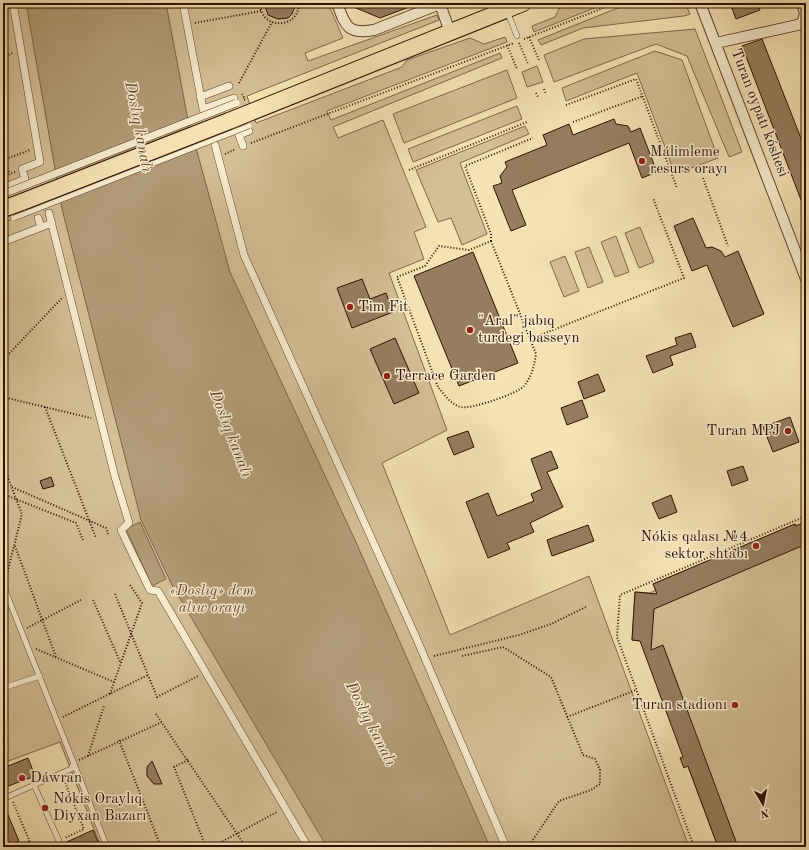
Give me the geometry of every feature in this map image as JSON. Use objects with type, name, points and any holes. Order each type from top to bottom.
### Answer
[{"type":"main road","points":[[9,213],[22,202],[229,122],[523,3]]},
{"type":"street","points":[[10,185],[25,179],[22,169],[40,162],[13,3]]},
{"type":"street","points":[[3,194],[235,100],[203,109],[183,3]]},
{"type":"street","points":[[337,3],[345,23],[352,30],[362,32],[374,30],[440,4],[450,32]]},
{"type":"street","name":"Turan oypatı kóshesi","points":[[700,3],[806,279]]},
{"type":"street","points":[[716,43],[802,24],[805,13],[802,3]]},
{"type":"street","points":[[200,96],[229,86]]},
{"type":"street","points":[[243,146],[239,135],[249,128]]},
{"type":"street","points":[[215,145],[244,254],[425,658],[506,847]]},
{"type":"street","points":[[49,212],[129,523],[121,530],[150,590],[158,591],[308,847]]},
{"type":"street","points":[[38,218],[41,227]]},
{"type":"street","points":[[3,242],[52,222]]},
{"type":"lane","points":[[507,10],[518,39]]},
{"type":"lane","points":[[9,213],[249,128]]},
{"type":"lane","points":[[4,585],[107,847]]},
{"type":"lane","points":[[3,688],[40,676]]},
{"type":"lane","points":[[3,799],[70,769],[74,763]]},
{"type":"lane","points":[[34,786],[59,840]]},
{"type":"path","points":[[260,3],[261,11],[264,17],[272,22],[282,24],[293,19],[297,14],[299,3]]},
{"type":"path","points":[[218,157],[243,146],[507,45],[518,39],[529,37],[616,3]]},
{"type":"path","points":[[187,25],[261,11]]},
{"type":"path","points":[[239,83],[272,22]]},
{"type":"path","points":[[529,37],[539,60]]},
{"type":"path","points":[[518,39],[528,64]]},
{"type":"path","points":[[507,45],[517,69]]},
{"type":"path","points":[[566,105],[636,79],[678,188]]},
{"type":"path","points":[[544,90],[546,94]]},
{"type":"path","points":[[536,93],[538,98]]},
{"type":"path","points":[[573,122],[643,96]]},
{"type":"path","points":[[409,170],[527,122]]},
{"type":"path","points":[[491,241],[469,250],[439,246],[425,266],[397,277],[438,387],[449,400],[460,407],[475,407],[523,388],[532,374],[536,354],[491,241],[491,234],[465,166],[533,138]]},
{"type":"path","points":[[10,174],[4,160],[37,147]]},
{"type":"path","points":[[3,177],[22,169]]},
{"type":"path","points":[[703,178],[728,246]]},
{"type":"path","points":[[530,339],[684,278],[653,198]]},
{"type":"path","points":[[3,360],[69,291]]},
{"type":"path","points":[[3,397],[102,420]]},
{"type":"path","points":[[45,407],[96,538]]},
{"type":"path","points":[[3,464],[22,514],[4,585]]},
{"type":"path","points":[[12,487],[106,528],[108,534]]},
{"type":"path","points":[[3,494],[76,523],[83,540]]},
{"type":"path","points":[[694,847],[617,637],[620,595],[806,516]]},
{"type":"path","points":[[15,546],[56,657]]},
{"type":"path","points":[[110,694],[142,603],[130,585]]},
{"type":"path","points":[[115,594],[157,697],[205,673]]},
{"type":"path","points":[[22,630],[81,600]]},
{"type":"path","points":[[93,600],[121,663]]},
{"type":"path","points":[[425,658],[519,636],[551,624],[586,607]]},
{"type":"path","points":[[28,645],[114,682]]},
{"type":"path","points":[[462,656],[503,647],[551,676],[583,755],[595,759],[600,770],[600,784],[591,790],[559,801],[528,847]]},
{"type":"path","points":[[57,720],[148,675]]},
{"type":"path","points":[[568,717],[636,690]]},
{"type":"path","points":[[88,756],[104,706]]},
{"type":"path","points":[[156,714],[246,847]]},
{"type":"path","points":[[74,763],[119,740],[162,722]]},
{"type":"path","points":[[119,740],[161,847]]},
{"type":"path","points":[[188,760],[174,767],[206,847]]},
{"type":"path","points":[[44,847],[84,829],[60,773]]},
{"type":"path","points":[[10,796],[32,847]]},
{"type":"path","points":[[212,847],[285,807]]},
{"type":"path","points":[[14,847],[30,841]]},
{"type":"green space","name":"«Doslıq» dem alıw orayı","points":[[3,3],[328,3],[343,38],[305,53],[308,61],[437,15],[439,20],[247,96],[256,123],[402,67],[407,60],[470,38],[484,44],[505,37],[507,42],[327,111],[331,120],[500,53],[502,58],[333,127],[338,138],[383,120],[426,227],[414,232],[424,259],[389,273],[447,430],[382,463],[450,635],[589,576],[689,847],[101,847],[60,742],[3,763],[3,221],[11,220],[3,201]]},
{"type":"green space","points":[[562,3],[607,3],[534,32],[532,26],[555,17]]},
{"type":"green space","points":[[630,3],[685,3],[690,14],[684,16],[583,28],[541,45],[538,40]]},
{"type":"green space","points":[[695,29],[742,152],[729,157],[687,56],[656,44],[554,82],[544,55],[584,39]]},
{"type":"green space","points":[[655,51],[682,60],[718,158],[675,174],[637,73],[566,101],[562,88]]},
{"type":"green space","points":[[537,66],[543,82],[527,87],[522,72]]},
{"type":"green space","points":[[507,70],[517,98],[404,143],[393,114]]},
{"type":"green space","points":[[517,106],[522,119],[413,162],[408,149]]},
{"type":"green space","points":[[525,126],[529,134],[460,163],[487,234],[462,245],[451,218],[438,222],[416,170]]},
{"type":"green space","points":[[640,227],[654,262],[639,268],[625,233]]},
{"type":"green space","points":[[616,236],[629,272],[615,277],[601,242]]},
{"type":"green space","points":[[589,247],[603,282],[588,288],[575,252]]},
{"type":"green space","points":[[565,256],[579,291],[564,297],[550,262]]},
{"type":"green space","name":"Turan stadionı","points":[[806,522],[806,847],[718,847],[641,641],[632,640],[635,592],[650,593],[656,590],[653,584],[795,524],[796,526]]},
{"type":"water","name":"Doslıq kanalı","points":[[26,3],[166,3],[187,115],[230,272],[355,540],[490,847],[327,847],[172,585],[141,520],[62,209]]},
{"type":"water","points":[[140,522],[166,579],[152,586],[126,529]]},
{"type":"building","points":[[264,3],[296,3],[292,14],[288,18],[278,19],[268,15]]},
{"type":"building","points":[[344,3],[416,3],[417,4],[380,18]]},
{"type":"building","points":[[730,3],[757,3],[760,10],[736,19]]},
{"type":"building","points":[[762,39],[806,151],[806,213],[742,46]]},
{"type":"building","points":[[614,119],[616,124],[628,126],[631,132],[640,128],[657,172],[642,178],[629,143],[512,190],[526,225],[511,231],[493,186],[502,183],[500,176],[507,167],[505,162],[547,145],[543,135],[569,124],[573,135]]},
{"type":"building","points":[[693,218],[706,248],[712,247],[721,251],[725,257],[738,251],[764,314],[733,327],[707,265],[692,271],[674,226]]},
{"type":"building","name":"\"Aral\" jabıq turdegi basseyn","points":[[473,252],[518,363],[459,386],[414,276]]},
{"type":"building","points":[[362,279],[370,299],[386,293],[393,312],[352,328],[337,288]]},
{"type":"building","points":[[691,333],[696,347],[670,356],[673,365],[653,373],[646,356],[677,345],[675,338]]},
{"type":"building","points":[[395,338],[419,393],[394,404],[370,349]]},
{"type":"building","points":[[598,374],[605,391],[584,399],[578,382]]},
{"type":"building","points":[[582,400],[588,417],[567,425],[561,408]]},
{"type":"building","points":[[790,417],[799,442],[773,452],[763,427]]},
{"type":"building","points":[[468,431],[474,447],[454,455],[447,438]]},
{"type":"building","points":[[551,451],[558,468],[547,472],[563,507],[530,523],[534,532],[507,543],[510,549],[488,558],[466,502],[488,493],[497,516],[534,501],[531,494],[542,489],[531,459]]},
{"type":"building","points":[[743,466],[748,480],[732,486],[727,471]]},
{"type":"building","points":[[51,477],[54,486],[43,489],[40,481]]},
{"type":"building","points":[[671,495],[677,512],[659,519],[652,503]]},
{"type":"building","points":[[806,522],[806,536],[801,538],[804,545],[654,609],[651,650],[663,645],[738,847],[718,847],[688,766],[684,768],[680,758],[683,757],[640,641],[632,640],[635,592],[657,594],[653,584],[795,524],[795,526]]},
{"type":"building","points":[[588,525],[594,541],[552,556],[547,540]]},
{"type":"building","points":[[28,758],[35,776],[3,788],[3,768]]},
{"type":"building","points":[[152,761],[162,784],[154,784],[147,776],[147,767]]},
{"type":"building","points":[[3,803],[19,841],[3,847]]},
{"type":"building","points":[[93,830],[100,847],[54,847],[60,845]]},
{"type":"tunnel","points":[[26,180],[38,218]]},
{"type":"place","name":"Málimleme resurs orayı","points":[[642,161]]},
{"type":"place","name":"Tim Fit","points":[[350,307]]},
{"type":"place","name":"\"Aral\" jabıq turdegi basseyn","points":[[470,330]]},
{"type":"place","name":"Terrace Garden","points":[[387,376]]},
{"type":"place","name":"Turan MPJ","points":[[788,431]]},
{"type":"place","name":"Nókis qalası №4 sektor shtabı","points":[[756,546]]},
{"type":"place","name":"Turan stadionı","points":[[735,705]]},
{"type":"place","name":"Dáwran","points":[[22,778]]},
{"type":"place","name":"Nókis Oraylıq Diyxan Bazarı","points":[[45,808]]}]
